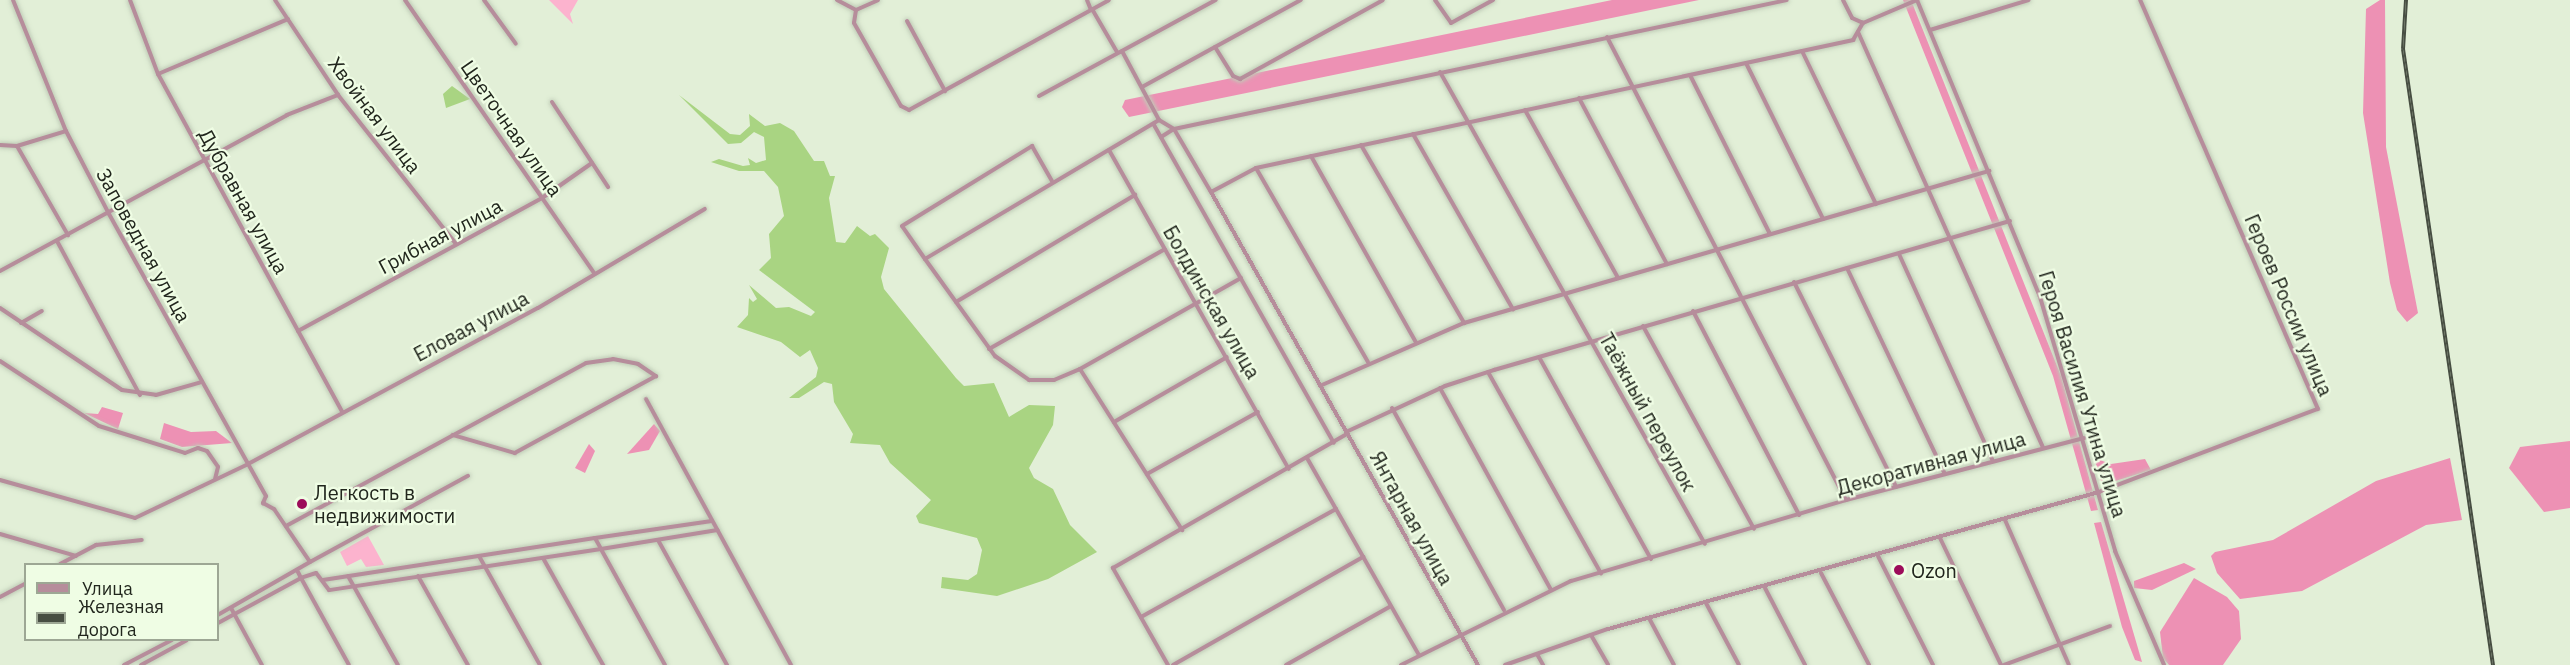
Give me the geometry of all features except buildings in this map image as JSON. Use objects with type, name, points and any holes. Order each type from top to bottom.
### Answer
[{"type":"street","name":"Заповедная улица","points":[[13,0],[66,130],[109,214],[266,496],[262,500],[266,508],[274,508],[286,526]]},
{"type":"street","name":"Дубравная улица","points":[[130,0],[158,74],[342,412]]},
{"type":"street","name":"Хвойная улица","points":[[275,0],[338,95],[456,244]]},
{"type":"street","name":"Цветочная улица","points":[[405,0],[594,273]]},
{"type":"street","points":[[484,0],[516,44]]},
{"type":"street","points":[[837,0],[856,10]]},
{"type":"street","points":[[856,10],[878,0]]},
{"type":"street","points":[[1087,0],[1142,87],[1159,120],[1174,129]]},
{"type":"street","points":[[856,10],[854,23],[905,110],[945,91],[1109,0]]},
{"type":"street","points":[[1039,96],[1216,0]]},
{"type":"street","points":[[1142,87],[1301,0]]},
{"type":"street","points":[[1215,47],[1233,76],[1240,79],[1383,0]]},
{"type":"street","points":[[1435,0],[1451,23],[1493,0]]},
{"type":"street","points":[[1161,137],[1174,129],[1787,0]]},
{"type":"street","points":[[1843,0],[1852,18],[1863,23]]},
{"type":"street","points":[[1211,192],[1256,168],[1853,40],[1863,23],[1917,0]]},
{"type":"street","name":"Героя Василия Утина улица","points":[[1917,0],[2040,297],[2084,438],[2115,552],[2164,665]]},
{"type":"street","points":[[1930,30],[2029,0]]},
{"type":"street","name":"Героев России улица","points":[[2099,492],[2319,408],[2140,0]]},
{"type":"street","points":[[158,74],[288,19]]},
{"type":"street","points":[[907,21],[945,91]]},
{"type":"street","name":"Декоративная улица","points":[[1401,665],[1504,610],[1551,590],[1601,573],[1846,500],[2043,448],[1858,32]]},
{"type":"street","points":[[1607,37],[1846,500]]},
{"type":"street","points":[[1802,51],[1876,204]]},
{"type":"street","points":[[1746,63],[1823,219]]},
{"type":"street","name":"Таёжный переулок","points":[[1440,72],[1704,544]]},
{"type":"street","points":[[1690,75],[1770,234]]},
{"type":"street","points":[[0,271],[206,162],[287,115],[338,95]]},
{"type":"street","points":[[1579,98],[1667,264]]},
{"type":"street","points":[[552,102],[608,187]]},
{"type":"street","points":[[1525,110],[1618,279]]},
{"type":"street","points":[[925,259],[1052,181],[1159,120]]},
{"type":"street","points":[[1154,124],[1334,443]]},
{"type":"street","name":"Янтарная улица","points":[[1174,129],[1322,385],[1478,665]]},
{"type":"street","points":[[0,145],[17,146],[66,130]]},
{"type":"street","points":[[1413,134],[1513,309]]},
{"type":"street","points":[[1362,145],[1464,323]]},
{"type":"street","points":[[17,146],[68,235]]},
{"type":"street","points":[[1052,181],[1032,146],[902,226],[989,349],[1008,368],[1029,380],[1054,380],[1080,369],[1241,278]]},
{"type":"street","name":"Болдинская улица","points":[[1109,150],[1290,469]]},
{"type":"street","points":[[1311,156],[1416,342]]},
{"type":"street","name":"Грибная улица","points":[[298,331],[542,198],[592,163]]},
{"type":"street","points":[[1256,168],[1368,362]]},
{"type":"street","points":[[1322,385],[1368,362],[1464,323],[1989,171]]},
{"type":"street","points":[[956,302],[1135,195]]},
{"type":"street","name":"Еловая улица","points":[[0,480],[135,518],[248,464],[594,273],[705,209]]},
{"type":"street","points":[[1168,665],[1113,568],[1290,469],[1392,408],[1440,388],[1488,372],[1794,282],[1951,240],[2010,220]]},
{"type":"street","points":[[57,241],[141,395]]},
{"type":"street","points":[[989,349],[1165,249]]},
{"type":"street","points":[[1899,254],[1993,461]]},
{"type":"street","points":[[0,264],[6,268]]},
{"type":"street","points":[[1847,268],[1945,474]]},
{"type":"street","points":[[1794,282],[1896,487]]},
{"type":"street","points":[[0,308],[97,376],[141,395],[171,393],[202,382]]},
{"type":"street","points":[[21,323],[42,311]]},
{"type":"street","points":[[1693,311],[1799,515]]},
{"type":"street","points":[[1643,326],[1754,529]]},
{"type":"street","points":[[1114,422],[1227,357]]},
{"type":"street","points":[[1539,357],[1652,559]]},
{"type":"street","points":[[310,562],[286,526],[453,435],[586,363],[613,359],[638,364],[656,376],[515,453],[453,435]]},
{"type":"street","points":[[0,361],[99,426],[185,453],[198,448],[207,451],[218,468],[215,479]]},
{"type":"street","points":[[1080,369],[1182,530]]},
{"type":"street","points":[[1488,372],[1601,573]]},
{"type":"street","points":[[1440,388],[1551,590]]},
{"type":"street","points":[[646,399],[791,665]]},
{"type":"street","points":[[1392,408],[1504,610]]},
{"type":"street","points":[[1147,474],[1257,412]]},
{"type":"street","points":[[2043,448],[2084,438]]},
{"type":"street","points":[[1307,458],[1419,655]]},
{"type":"street","points":[[219,614],[468,476]]},
{"type":"street","points":[[1505,665],[1591,635],[1649,618],[1821,573],[2099,492]]},
{"type":"street","points":[[1141,617],[1336,509]]},
{"type":"street","points":[[2005,520],[2069,665]]},
{"type":"street","points":[[323,580],[712,521]]},
{"type":"street","points":[[219,622],[316,573],[329,590],[717,530]]},
{"type":"street","points":[[0,534],[76,556]]},
{"type":"street","points":[[595,538],[664,665]]},
{"type":"street","points":[[1940,538],[2002,665],[2110,626]]},
{"type":"street","points":[[62,563],[96,545],[142,540]]},
{"type":"street","points":[[658,540],[727,665]]},
{"type":"street","points":[[478,556],[540,665]]},
{"type":"street","points":[[1878,556],[1933,665]]},
{"type":"street","points":[[1173,665],[1363,557]]},
{"type":"street","points":[[543,558],[603,665]]},
{"type":"street","points":[[298,572],[350,665]]},
{"type":"street","points":[[1821,573],[1869,665]]},
{"type":"street","points":[[348,576],[398,665]]},
{"type":"street","points":[[418,576],[468,665]]},
{"type":"street","points":[[0,597],[24,584]]},
{"type":"street","points":[[1765,588],[1805,665]]},
{"type":"street","points":[[1706,603],[1739,665]]},
{"type":"street","points":[[1286,665],[1391,606]]},
{"type":"street","points":[[231,608],[262,665]]},
{"type":"street","points":[[1649,618],[1674,665]]},
{"type":"street","points":[[1591,635],[1608,665]]},
{"type":"street","points":[[124,665],[168,641]]},
{"type":"street","points":[[141,665],[183,641]]},
{"type":"street","points":[[1537,654],[1543,665]]},
{"type":"shaded area","points":[[549,0],[578,0],[570,14],[573,24]]},
{"type":"shaded area","points":[[1612,0],[1699,0],[1129,117],[1122,107],[1125,100]]},
{"type":"shaded area","points":[[1903,0],[1911,0],[2061,376],[2098,510],[2091,511],[2053,376]]},
{"type":"shaded area","points":[[2380,0],[2385,0],[2386,147],[2418,313],[2407,322],[2397,310],[2390,283],[2363,113],[2366,9]]},
{"type":"shaded area","points":[[452,86],[470,99],[446,108],[443,94]]},
{"type":"shaded area","points":[[679,95],[730,134],[740,135],[750,126],[749,114],[765,126],[780,123],[794,131],[814,161],[824,161],[830,176],[835,176],[829,198],[836,242],[845,243],[857,226],[870,236],[875,234],[889,248],[881,277],[884,289],[956,378],[964,386],[994,383],[1009,417],[1029,405],[1055,406],[1053,425],[1029,468],[1034,478],[1053,489],[1070,525],[1097,552],[1048,579],[997,596],[941,588],[942,577],[968,580],[977,574],[982,550],[977,538],[919,523],[916,516],[931,500],[890,463],[880,445],[850,443],[853,434],[834,402],[832,384],[824,382],[799,398],[789,398],[816,377],[818,368],[810,350],[800,357],[781,342],[737,327],[748,315],[749,298],[753,302],[757,299],[749,285],[776,308],[789,307],[811,316],[815,312],[759,270],[771,258],[769,234],[784,216],[778,187],[764,171],[739,171],[711,162],[719,159],[743,166],[750,165],[748,158],[756,163],[766,160],[764,137],[754,132],[741,143],[728,144]]},
{"type":"shaded area","points":[[102,407],[123,413],[118,429],[84,413],[98,414]]},
{"type":"shaded area","points":[[164,423],[191,432],[216,431],[232,443],[182,447],[160,439]]},
{"type":"shaded area","points":[[654,424],[660,431],[649,450],[627,454]]},
{"type":"shaded area","points":[[2570,441],[2570,508],[2544,512],[2509,468],[2520,447]]},
{"type":"shaded area","points":[[589,444],[595,451],[585,473],[575,468]]},
{"type":"shaded area","points":[[2094,458],[2111,464],[2145,459],[2151,470],[2109,483],[2104,488],[2110,511]]},
{"type":"shaded area","points":[[2450,458],[2462,520],[2426,525],[2302,591],[2240,599],[2217,573],[2211,556],[2215,552],[2273,540],[2376,481]]},
{"type":"shaded area","points":[[2101,522],[2142,662],[2135,660],[2122,627],[2094,523]]},
{"type":"shaded area","points":[[368,536],[384,565],[366,567],[361,559],[347,566],[340,552]]},
{"type":"shaded area","points":[[2184,563],[2196,569],[2152,590],[2134,588],[2134,581]]},
{"type":"shaded area","points":[[2194,578],[2227,597],[2239,611],[2241,639],[2223,665],[2169,665],[2163,658],[2160,632]]},
{"type":"railway","points":[[2406,0],[2403,49],[2493,665]]},
{"type":"place","name":"Легкость в недвижимости","points":[[302,504]]},
{"type":"place","name":"Ozon","points":[[1899,570]]}]
